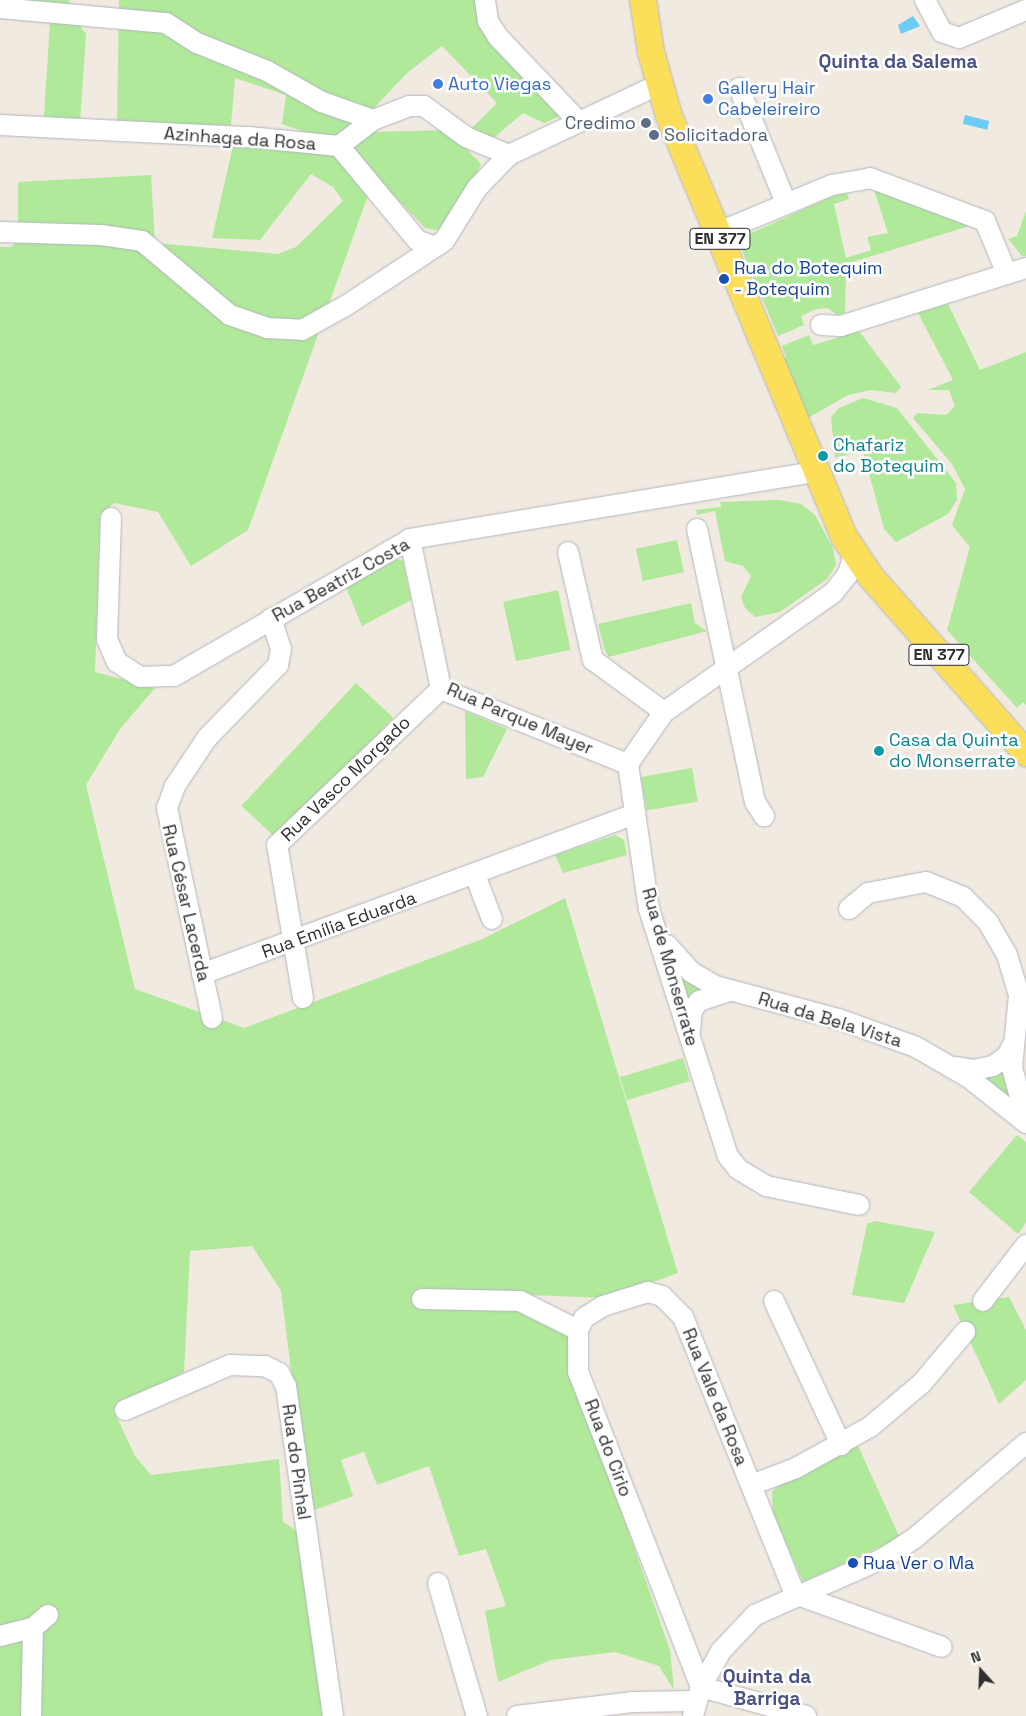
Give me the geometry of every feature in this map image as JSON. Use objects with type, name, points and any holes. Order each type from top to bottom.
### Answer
[{"type":"main road","name":"EN 377","points":[[643,0],[658,85],[816,472],[854,555],[1026,753]]},
{"type":"street","points":[[485,0],[488,21],[498,37],[579,122]]},
{"type":"street","points":[[925,0],[942,32],[959,38],[1026,10]]},
{"type":"street","points":[[0,8],[166,23],[197,43],[266,71],[322,102],[373,120]]},
{"type":"street","points":[[0,232],[101,235],[142,242],[230,315],[287,332],[320,322],[444,241],[477,188],[509,156],[658,85]]},
{"type":"street","points":[[739,88],[786,204]]},
{"type":"street","points":[[339,146],[373,120],[394,110],[424,106],[466,138],[509,156]]},
{"type":"street","name":"Azinhaga da Rosa","points":[[0,125],[249,136],[339,146],[418,240],[435,247]]},
{"type":"street","points":[[717,233],[858,177],[881,181],[986,221],[1007,274]]},
{"type":"street","points":[[821,325],[841,326],[1026,268]]},
{"type":"street","name":"Rua Beatriz Costa","points":[[112,518],[107,639],[116,662],[140,677],[174,676],[410,539],[816,472]]},
{"type":"street","points":[[697,528],[755,802],[764,816]]},
{"type":"street","name":"Rua Parque Mayer","points":[[410,539],[440,688],[628,764]]},
{"type":"street","points":[[568,552],[593,660],[664,712]]},
{"type":"street","points":[[628,764],[664,712],[833,593],[848,574],[854,555]]},
{"type":"street","name":"Rua César Lacerda","points":[[212,1018],[167,808],[175,786],[207,738],[278,665],[281,649],[271,619]]},
{"type":"street","name":"Rua Vasco Morgado","points":[[304,998],[276,845],[440,688]]},
{"type":"street","name":"Rua de Monserrate","points":[[628,764],[634,814],[650,909],[661,937],[721,1141],[738,1169],[766,1186],[859,1205]]},
{"type":"street","name":"Rua Emília Eduarda","points":[[202,974],[475,875],[634,814]]},
{"type":"street","points":[[475,875],[492,919]]},
{"type":"street","points":[[849,908],[868,893],[911,882],[938,884],[963,897],[988,922],[1012,968],[1019,995],[1013,1081],[1026,1119]]},
{"type":"street","name":"Rua da Bela Vista","points":[[661,937],[691,972],[729,990],[883,1033],[947,1064],[1026,1123]]},
{"type":"street","points":[[690,1032],[692,1010],[699,1001],[729,990]]},
{"type":"street","points":[[947,1064],[973,1070],[993,1066],[1007,1056],[1017,1036]]},
{"type":"street","points":[[983,1301],[1026,1245]]},
{"type":"street","points":[[1002,1278],[1026,1260]]},
{"type":"street","name":"Rua Vale da Rosa","points":[[578,1330],[584,1318],[630,1296],[648,1292],[675,1306],[795,1594]]},
{"type":"street","points":[[422,1299],[520,1301],[578,1330]]},
{"type":"street","points":[[774,1301],[841,1445]]},
{"type":"street","name":"Rua do Círio","points":[[578,1330],[578,1372],[697,1701]]},
{"type":"street","points":[[751,1485],[841,1445],[900,1404],[965,1332]]},
{"type":"street","name":"Rua do Pinhal","points":[[125,1410],[230,1365],[265,1366],[279,1373],[286,1386],[333,1716]]},
{"type":"street","points":[[697,1701],[737,1633],[755,1615],[795,1594],[892,1553],[1026,1443]]},
{"type":"street","points":[[438,1583],[477,1716]]},
{"type":"street","points":[[795,1594],[942,1647]]},
{"type":"street","points":[[0,1636],[41,1622],[31,1716]]},
{"type":"street","points":[[517,1716],[697,1701],[806,1716]]},
{"type":"green space","points":[[0,0],[69,0],[69,12],[86,34],[80,123],[44,116],[50,22],[0,19]]},
{"type":"green space","points":[[119,0],[479,0],[565,114],[544,123],[523,113],[489,142],[467,133],[497,103],[442,46],[407,73],[359,124],[373,132],[448,130],[481,164],[456,216],[442,231],[425,228],[346,146],[282,124],[286,95],[235,78],[231,125],[117,124]]},
{"type":"green space","points":[[233,146],[328,148],[372,184],[248,530],[191,566],[158,512],[114,503],[100,515],[95,672],[155,688],[120,729],[86,785],[135,989],[244,1028],[480,940],[565,898],[678,1273],[609,1298],[528,1295],[526,1306],[569,1336],[569,1362],[670,1650],[674,1690],[659,1666],[615,1652],[551,1660],[498,1682],[485,1611],[506,1606],[486,1549],[459,1556],[429,1466],[377,1485],[364,1452],[341,1460],[353,1496],[309,1512],[281,1291],[252,1246],[190,1251],[184,1372],[113,1409],[135,1456],[151,1475],[279,1459],[283,1522],[297,1531],[326,1716],[0,1716],[0,247],[12,247],[18,234],[18,182],[151,175],[155,243],[278,254],[296,247],[343,201],[333,187],[311,174],[260,240],[212,238]]},
{"type":"green space","points":[[846,190],[849,199],[834,204],[846,258],[871,250],[867,237],[888,233],[874,190],[969,226],[846,264],[845,313],[838,315],[827,308],[817,309],[801,316],[804,325],[778,336],[741,248],[743,237]]},
{"type":"green space","points":[[1026,211],[1026,256],[1022,256],[1008,239],[1017,236]]},
{"type":"green space","points":[[948,304],[980,370],[1026,352],[1026,705],[1023,702],[1017,708],[947,630],[970,547],[952,525],[965,489],[952,464],[913,418],[917,413],[946,415],[955,406],[949,390],[928,390],[953,380],[918,313]]},
{"type":"green space","points":[[859,331],[901,387],[896,393],[871,390],[848,395],[808,418],[780,360],[786,357],[782,346],[809,335],[813,345]]},
{"type":"green space","points":[[863,398],[897,408],[956,483],[957,500],[948,514],[896,542],[884,529],[863,451],[835,458],[831,417],[839,408]]},
{"type":"green space","points":[[779,500],[801,504],[815,515],[833,548],[836,565],[827,579],[780,612],[755,617],[745,608],[741,597],[751,576],[743,566],[725,561],[715,511],[697,515],[696,510],[721,507],[720,502]]},
{"type":"green space","points":[[677,540],[684,572],[643,581],[636,549]]},
{"type":"green space","points":[[392,558],[403,561],[411,600],[362,626],[345,585]]},
{"type":"green space","points":[[558,590],[571,650],[516,661],[503,602]]},
{"type":"green space","points":[[691,603],[695,623],[707,631],[609,657],[605,651],[598,624]]},
{"type":"green space","points":[[356,683],[393,718],[279,841],[241,806]]},
{"type":"green space","points":[[465,711],[507,729],[483,777],[466,779]]},
{"type":"green space","points":[[692,768],[698,801],[647,811],[641,777]]},
{"type":"green space","points":[[615,835],[624,840],[627,855],[563,873],[555,855]]},
{"type":"green space","points":[[678,970],[704,989],[688,1004]]},
{"type":"green space","points":[[683,1058],[690,1081],[627,1100],[620,1077]]},
{"type":"green space","points":[[1006,1065],[1011,1099],[981,1077]]},
{"type":"green space","points":[[1017,1135],[1026,1142],[1026,1223],[1018,1234],[969,1192]]},
{"type":"green space","points":[[875,1221],[935,1232],[904,1303],[852,1295],[867,1224]]},
{"type":"green space","points":[[1009,1297],[1026,1330],[1026,1380],[999,1404],[953,1305]]},
{"type":"green space","points":[[858,1446],[900,1538],[803,1582],[773,1513],[772,1492],[781,1483]]},
{"type":"water","points":[[913,16],[920,26],[901,34],[898,25]]},
{"type":"water","points":[[965,115],[989,121],[987,130],[963,124]]},
{"type":"place","name":"Auto Viegas","points":[[438,84]]},
{"type":"place","name":"Gallery Hair Cabeleireiro","points":[[708,99]]},
{"type":"place","name":"Credimo","points":[[646,123]]},
{"type":"place","name":"Solicitadora","points":[[654,135]]},
{"type":"place","name":"Rua do Botequim - Botequim","points":[[724,279]]},
{"type":"place","name":"Chafariz do Botequim","points":[[823,456]]},
{"type":"place","name":"Casa da Quinta do Monserrate","points":[[879,751]]},
{"type":"place","name":"Rua Ver o Ma","points":[[853,1563]]},
{"type":"district","name":"Quinta da Salema","points":[[898,62]]},
{"type":"district","name":"Quinta da Barriga","points":[[767,1688]]}]
